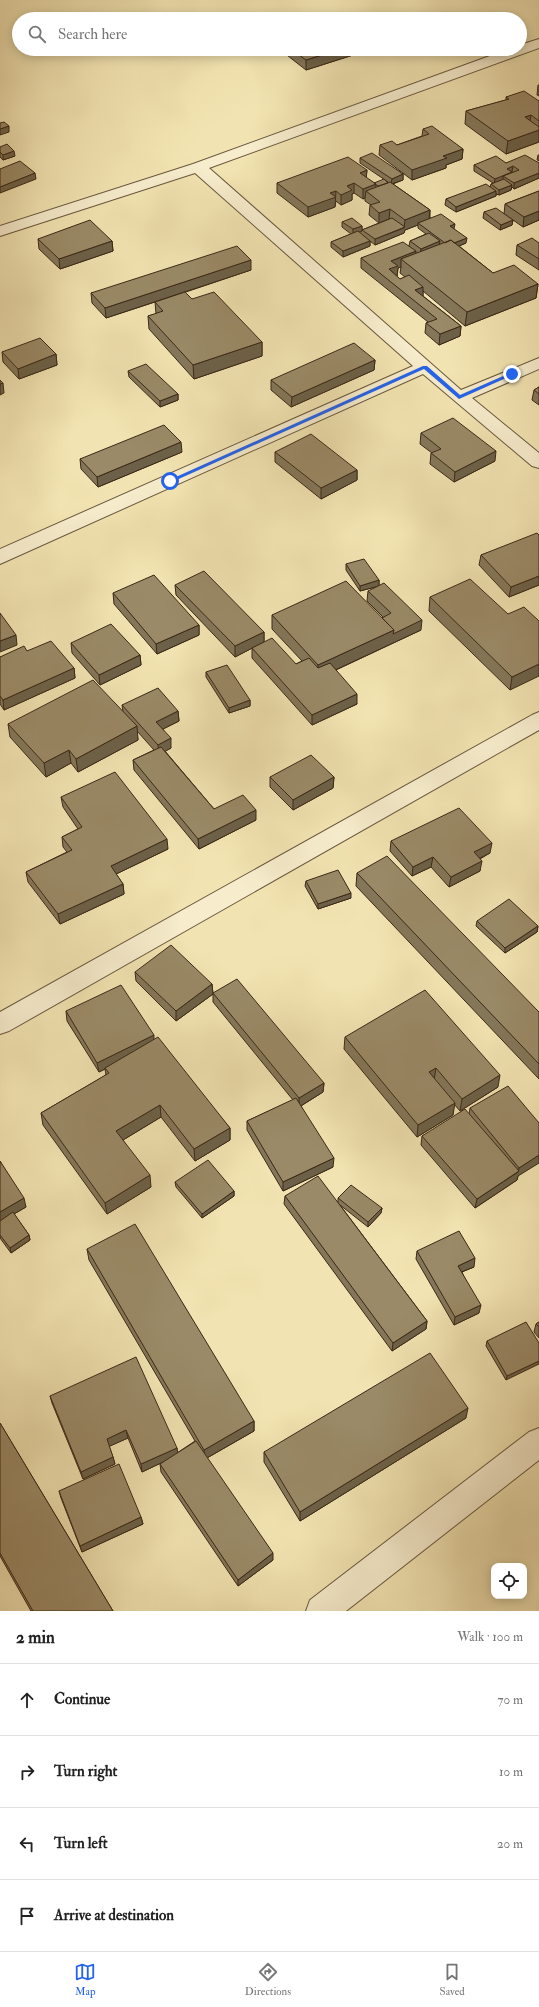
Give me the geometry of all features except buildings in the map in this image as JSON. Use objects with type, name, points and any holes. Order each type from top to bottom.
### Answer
[{"type":"street","points":[[527,47],[539,43]]},
{"type":"street","points":[[0,231],[198,167],[503,56]]},
{"type":"street","points":[[198,167],[459,397],[539,462]]},
{"type":"street","points":[[459,397],[539,363]]},
{"type":"street","points":[[0,557],[425,367]]},
{"type":"street","points":[[0,1024],[539,720]]},
{"type":"street","points":[[321,1611],[539,1442]]},
{"type":"route","points":[[170,481],[425,367],[459,397],[512,374]]}]
